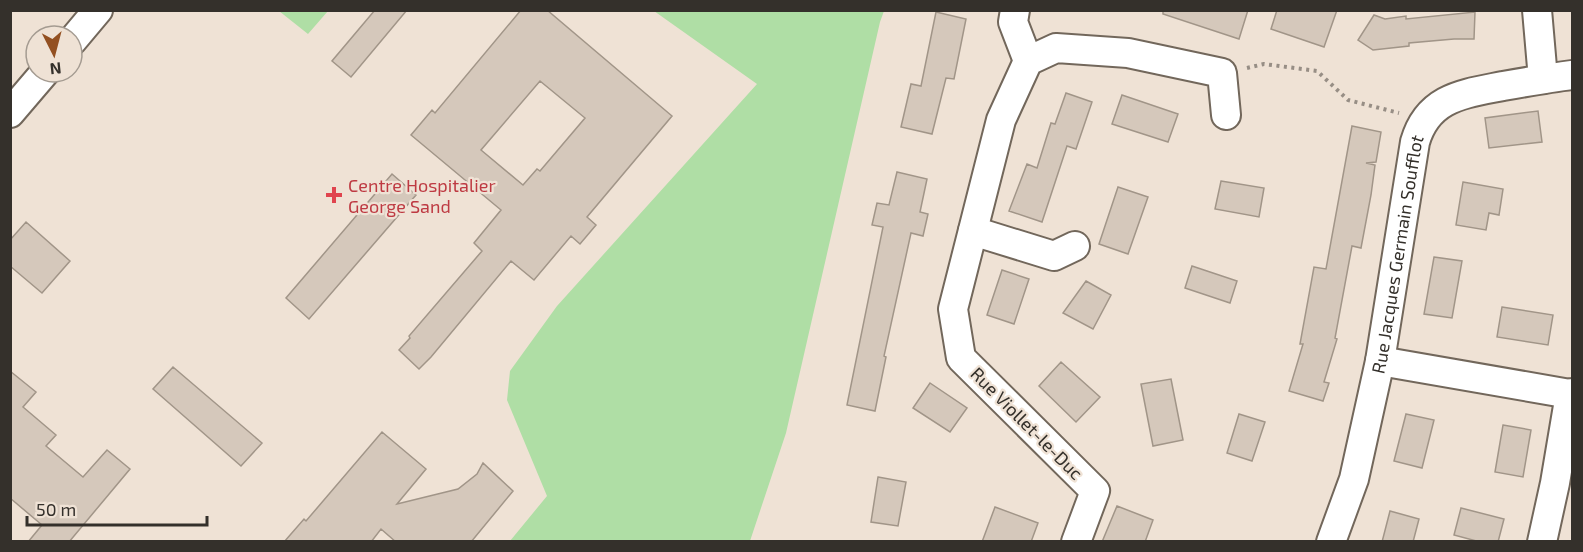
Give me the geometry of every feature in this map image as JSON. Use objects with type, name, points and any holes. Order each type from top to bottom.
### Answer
[{"type":"street","points":[[84,27],[98,10]]},
{"type":"street","points":[[1015,10],[1013,22],[1028,61],[1056,48],[1128,53],[1222,73],[1226,115]]},
{"type":"street","points":[[1537,10],[1543,79]]},
{"type":"street","name":"Rue Viollet-le-Duc","points":[[1028,61],[1001,120],[952,309],[961,358],[1095,491],[1076,542]]},
{"type":"street","name":"Rue Jacques Germain Soufflot","points":[[1331,542],[1354,479],[1380,362],[1415,142],[1420,127],[1433,111],[1448,100],[1466,93],[1572,75]]},
{"type":"street","points":[[10,113],[35,84]]},
{"type":"street","points":[[972,231],[1053,256],[1075,246]]},
{"type":"street","points":[[1380,362],[1571,393],[1542,542]]},
{"type":"path","points":[[1222,73],[1264,64],[1317,71],[1348,100],[1426,120]]},
{"type":"green space","points":[[279,11],[328,11],[308,34]]},
{"type":"green space","points":[[654,11],[884,11],[786,433],[750,541],[510,541],[547,496],[507,400],[510,371],[557,306],[757,84]]},
{"type":"building","points":[[375,10],[407,10],[351,77],[332,61]]},
{"type":"building","points":[[521,10],[547,10],[672,116],[587,217],[596,225],[580,244],[571,236],[534,280],[511,261],[419,369],[399,350],[482,251],[474,243],[501,210],[411,135],[432,110],[435,113]],"holes":[[[540,81],[585,118],[540,171],[537,169],[523,185],[481,150]]]},
{"type":"building","points":[[1163,10],[1248,10],[1239,39],[1163,14]]},
{"type":"building","points":[[1277,10],[1337,10],[1324,47],[1271,29]]},
{"type":"building","points":[[936,12],[966,19],[954,79],[946,78],[932,134],[901,127],[911,84],[921,86]]},
{"type":"building","points":[[1475,12],[1474,39],[1409,43],[1409,46],[1373,50],[1358,40],[1374,15],[1385,19],[1406,16],[1406,19]]},
{"type":"building","points":[[1066,93],[1092,102],[1076,149],[1067,146],[1042,222],[1009,211],[1027,164],[1037,168],[1051,123],[1055,124]]},
{"type":"building","points":[[1122,95],[1178,114],[1168,142],[1112,124]]},
{"type":"building","points":[[1538,111],[1542,142],[1489,148],[1485,118]]},
{"type":"building","points":[[1352,126],[1381,132],[1376,162],[1366,163],[1375,165],[1371,195],[1361,248],[1352,246],[1335,338],[1337,339],[1324,382],[1329,383],[1323,401],[1289,391],[1303,344],[1300,344],[1314,267],[1326,269]]},
{"type":"building","points":[[897,172],[927,179],[920,212],[928,214],[923,236],[911,233],[884,356],[886,357],[875,411],[847,405],[883,227],[872,225],[877,203],[889,205]]},
{"type":"building","points":[[392,174],[416,195],[309,319],[286,298]]},
{"type":"building","points":[[1221,181],[1264,188],[1259,217],[1215,209]]},
{"type":"building","points":[[1463,182],[1503,189],[1499,215],[1489,213],[1486,230],[1456,225]]},
{"type":"building","points":[[1118,187],[1148,197],[1128,254],[1099,244]]},
{"type":"building","points":[[26,222],[70,261],[42,293],[10,266],[10,240]]},
{"type":"building","points":[[1434,257],[1462,261],[1452,318],[1424,314]]},
{"type":"building","points":[[1192,266],[1237,281],[1230,303],[1185,288]]},
{"type":"building","points":[[1002,270],[1029,279],[1014,324],[987,315]]},
{"type":"building","points":[[1086,281],[1111,295],[1093,329],[1063,313]]},
{"type":"building","points":[[1502,307],[1553,315],[1548,345],[1497,337]]},
{"type":"building","points":[[1061,362],[1100,397],[1076,422],[1039,386]]},
{"type":"building","points":[[173,367],[262,443],[241,466],[153,389]]},
{"type":"building","points":[[10,371],[36,392],[23,407],[56,435],[46,446],[83,477],[107,450],[130,469],[69,542],[28,542],[42,525],[10,498]]},
{"type":"building","points":[[1171,379],[1183,440],[1153,446],[1141,384]]},
{"type":"building","points":[[930,383],[967,408],[950,432],[913,408]]},
{"type":"building","points":[[1239,414],[1265,422],[1252,461],[1227,453]]},
{"type":"building","points":[[1406,414],[1434,420],[1422,468],[1394,461]]},
{"type":"building","points":[[1503,425],[1531,430],[1523,477],[1495,472]]},
{"type":"building","points":[[382,432],[426,469],[397,504],[458,489],[477,474],[483,463],[513,491],[471,542],[396,542],[381,529],[371,542],[284,542],[304,519],[306,521]]},
{"type":"building","points":[[878,477],[906,482],[898,526],[871,522]]},
{"type":"building","points":[[1117,506],[1153,520],[1145,542],[1102,542]]},
{"type":"building","points":[[995,507],[1038,523],[1031,542],[982,542]]},
{"type":"building","points":[[1461,508],[1504,519],[1498,542],[1480,542],[1454,535]]},
{"type":"building","points":[[1390,511],[1419,519],[1413,542],[1382,542]]},
{"type":"place","name":"Centre Hospitalier George Sand","points":[[334,195]]}]
